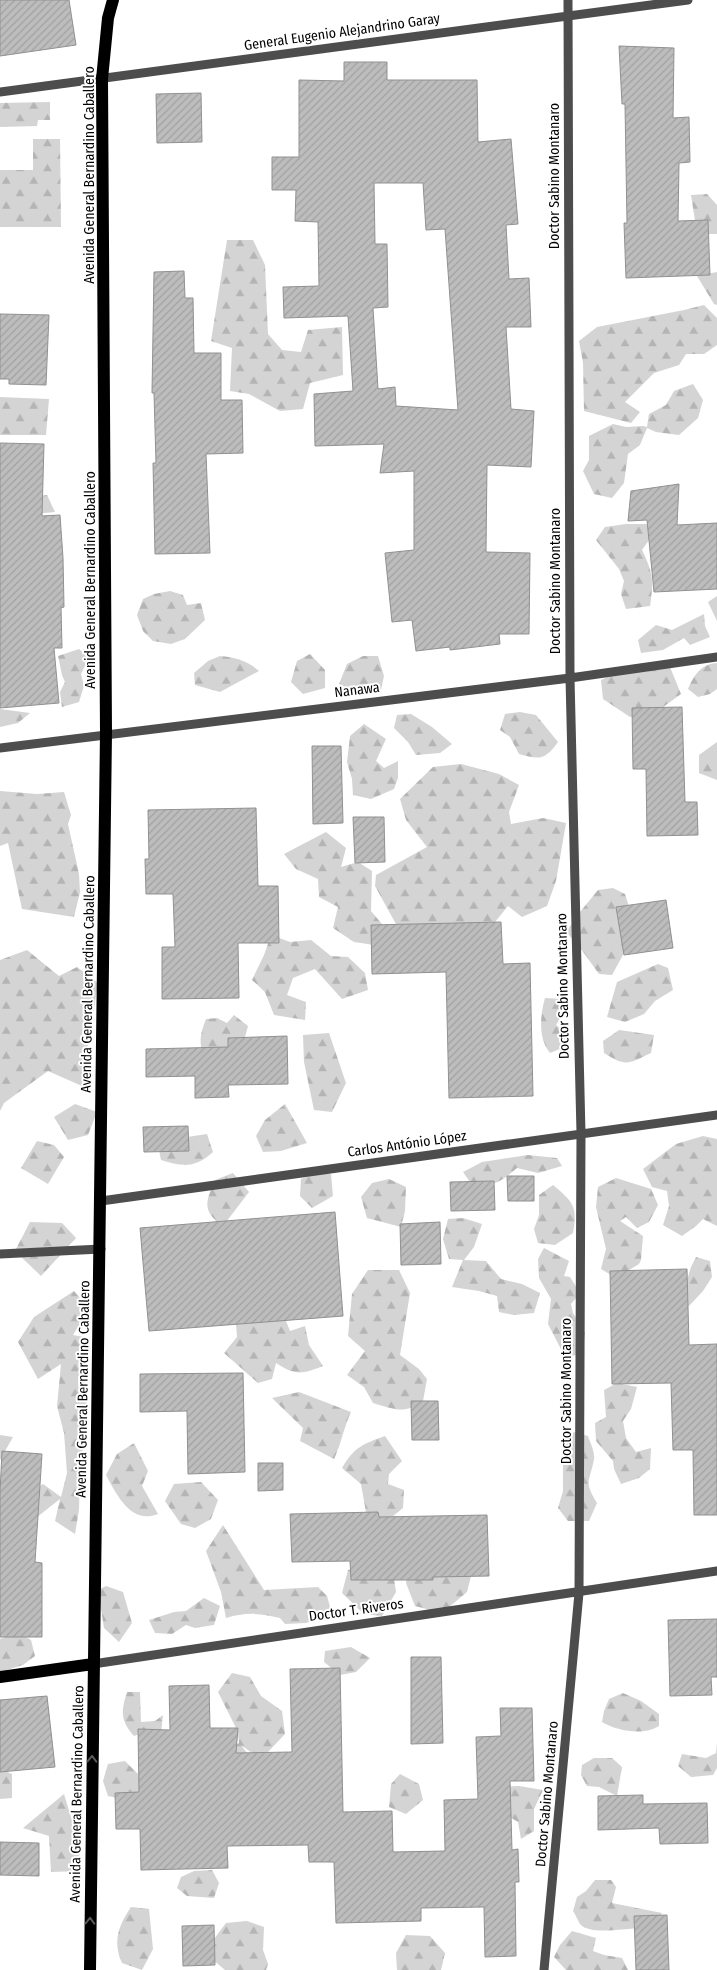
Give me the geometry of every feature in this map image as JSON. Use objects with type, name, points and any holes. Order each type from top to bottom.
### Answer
[{"type":"main road","name":"Avenida General Bernardino Caballero","points":[[90,1970],[93,1664],[101,1249],[106,733],[102,79],[108,18],[113,0]]},
{"type":"main road","name":"Doctor T. Riveros","points":[[0,1677],[93,1664]]},
{"type":"street","name":"Doctor Sabino Montanaro","points":[[544,1970],[579,1593],[581,1133],[570,678],[568,0]]},
{"type":"street","name":"General Eugenio Alejandrino Garay","points":[[0,92],[688,0]]},
{"type":"street","name":"Nanawa","points":[[0,748],[106,733],[570,678],[717,658]]},
{"type":"street","name":"Carlos António López","points":[[101,1201],[717,1115]]},
{"type":"street","points":[[0,1254],[101,1249]]},
{"type":"street","name":"Doctor T. Riveros","points":[[93,1664],[717,1571]]},
{"type":"green space","points":[[50,102],[50,120],[38,120],[37,126],[0,127],[0,103]]},
{"type":"green space","points":[[33,139],[60,139],[61,227],[0,227],[0,170],[33,170]]},
{"type":"green space","points":[[707,194],[717,205],[717,234],[697,234],[691,195]]},
{"type":"green space","points":[[227,240],[253,240],[265,265],[268,334],[282,350],[301,352],[308,330],[342,327],[343,375],[310,383],[303,409],[280,411],[249,394],[230,391],[232,348],[211,341]]},
{"type":"green space","points":[[717,272],[717,305],[714,304],[697,276]]},
{"type":"green space","points":[[704,305],[717,318],[717,345],[704,354],[686,354],[679,365],[654,373],[625,402],[640,412],[631,423],[584,411],[583,363],[579,341],[597,327]]},
{"type":"green space","points":[[693,384],[703,400],[698,418],[679,435],[656,432],[647,428],[640,445],[628,454],[624,483],[612,498],[594,494],[583,471],[589,460],[589,436],[613,424],[626,427],[647,427],[649,414],[666,405],[674,391]]},
{"type":"green space","points":[[0,397],[49,399],[46,435],[0,435]]},
{"type":"green space","points":[[47,495],[55,512],[2,517],[30,497]]},
{"type":"green space","points":[[647,524],[654,533],[642,550],[652,577],[650,606],[626,609],[621,594],[624,581],[619,569],[596,540],[605,527]]},
{"type":"green space","points":[[170,591],[183,595],[187,605],[201,603],[205,620],[185,639],[171,644],[153,641],[143,631],[137,615],[143,599],[154,594]]},
{"type":"green space","points":[[717,596],[717,621],[708,602]]},
{"type":"green space","points":[[704,614],[705,626],[710,637],[690,645],[684,638],[663,650],[641,653],[638,640],[656,625],[672,630]]},
{"type":"green space","points":[[79,649],[89,658],[81,674],[84,686],[79,702],[62,707],[60,692],[65,682],[58,656]]},
{"type":"green space","points":[[310,654],[325,670],[325,688],[303,694],[291,682],[297,661]]},
{"type":"green space","points":[[220,656],[241,660],[259,671],[220,692],[195,685],[194,673],[208,661]]},
{"type":"green space","points":[[363,656],[378,656],[384,676],[381,690],[358,693],[339,684],[347,664]]},
{"type":"green space","points":[[717,663],[717,689],[710,694],[698,697],[688,689],[702,668]]},
{"type":"green space","points":[[670,667],[681,694],[655,713],[630,717],[603,699],[601,680],[627,668]]},
{"type":"green space","points":[[0,709],[30,713],[18,723],[0,727]]},
{"type":"green space","points":[[520,712],[536,715],[558,742],[542,757],[537,758],[519,754],[510,737],[500,730],[505,714]]},
{"type":"green space","points":[[411,714],[432,727],[452,744],[440,753],[416,755],[408,742],[394,728],[397,715]]},
{"type":"green space","points":[[364,724],[386,739],[376,761],[384,768],[398,761],[398,778],[394,789],[371,799],[353,795],[352,779],[347,762],[350,736]]},
{"type":"green space","points":[[717,742],[717,780],[699,773],[699,755]]},
{"type":"green space","points":[[461,764],[499,774],[519,785],[509,812],[511,824],[543,818],[566,823],[556,881],[547,906],[522,917],[508,906],[491,927],[396,924],[375,886],[376,875],[427,847],[406,820],[400,799],[433,767]]},
{"type":"green space","points":[[0,791],[37,794],[64,792],[71,815],[68,824],[79,874],[80,892],[74,917],[22,909],[8,843],[0,846]]},
{"type":"green space","points":[[326,832],[346,848],[341,867],[358,862],[372,871],[371,911],[387,930],[374,945],[354,942],[333,928],[338,907],[319,897],[318,879],[296,869],[284,854]]},
{"type":"green space","points":[[613,888],[625,894],[635,933],[612,975],[599,974],[566,932],[598,890]]},
{"type":"green space","points":[[271,935],[290,942],[311,940],[331,956],[348,957],[365,973],[368,990],[342,999],[315,969],[293,978],[287,995],[306,1002],[305,1020],[274,1015],[265,992],[252,980]]},
{"type":"green space","points":[[27,950],[59,976],[77,967],[98,983],[82,1086],[48,1071],[4,1103],[0,1111],[0,960]]},
{"type":"green space","points":[[658,964],[668,968],[673,990],[655,1001],[644,1014],[625,1022],[607,1017],[617,982]]},
{"type":"green space","points":[[545,998],[561,999],[562,1015],[556,1025],[568,1035],[562,1048],[550,1053],[543,1041],[541,1027]]},
{"type":"green space","points":[[234,1015],[248,1026],[245,1037],[231,1038],[232,1046],[205,1062],[201,1040],[206,1019],[217,1018],[227,1023]]},
{"type":"green space","points":[[619,1030],[654,1035],[651,1053],[632,1062],[622,1062],[604,1053],[603,1041]]},
{"type":"green space","points":[[329,1033],[346,1083],[332,1112],[314,1110],[304,1062],[303,1035]]},
{"type":"green space","points":[[75,1104],[97,1112],[88,1135],[68,1140],[54,1117]]},
{"type":"green space","points":[[285,1104],[307,1143],[281,1151],[263,1152],[256,1136],[265,1120]]},
{"type":"green space","points":[[207,1134],[213,1152],[200,1161],[182,1165],[161,1160],[158,1145],[174,1139]]},
{"type":"green space","points":[[703,1136],[717,1139],[717,1226],[703,1219],[682,1236],[663,1225],[669,1206],[667,1191],[652,1187],[643,1169],[676,1144]]},
{"type":"green space","points":[[37,1141],[54,1145],[64,1157],[48,1184],[21,1168]]},
{"type":"green space","points":[[528,1155],[557,1158],[562,1166],[538,1173],[517,1168],[500,1181],[490,1184],[470,1182],[463,1172],[482,1162]]},
{"type":"green space","points":[[233,1173],[249,1192],[223,1226],[216,1221],[208,1210],[209,1194],[215,1180]]},
{"type":"green space","points":[[317,1173],[331,1174],[333,1196],[312,1208],[300,1196],[301,1179]]},
{"type":"green space","points":[[616,1178],[651,1189],[658,1205],[649,1222],[637,1228],[626,1217],[620,1221],[643,1236],[639,1264],[616,1278],[601,1269],[606,1249],[596,1207],[598,1187]]},
{"type":"green space","points":[[389,1179],[406,1187],[405,1211],[401,1227],[367,1218],[361,1197],[372,1183]]},
{"type":"green space","points":[[553,1185],[572,1205],[575,1216],[573,1233],[555,1245],[538,1243],[534,1229],[539,1215],[539,1195]]},
{"type":"green space","points":[[463,1218],[482,1224],[474,1247],[464,1260],[486,1261],[501,1279],[522,1284],[540,1293],[534,1313],[514,1315],[499,1312],[497,1296],[452,1287],[463,1260],[449,1259],[443,1239],[448,1219]]},
{"type":"green space","points":[[30,1222],[62,1223],[76,1238],[41,1276],[15,1251]]},
{"type":"green space","points":[[544,1248],[569,1261],[564,1276],[570,1277],[580,1293],[571,1304],[573,1313],[585,1333],[582,1354],[565,1357],[548,1324],[551,1299],[539,1278],[538,1259]]},
{"type":"green space","points":[[696,1257],[710,1261],[712,1277],[703,1291],[688,1307],[680,1303]]},
{"type":"green space","points":[[368,1270],[399,1270],[410,1293],[400,1355],[419,1369],[427,1379],[423,1401],[410,1408],[399,1410],[373,1403],[364,1387],[347,1375],[365,1351],[348,1336],[352,1294]]},
{"type":"green space","points":[[74,1291],[89,1309],[73,1335],[88,1338],[82,1376],[87,1407],[80,1474],[79,1510],[75,1534],[55,1521],[60,1499],[32,1521],[28,1493],[43,1484],[61,1497],[67,1473],[64,1433],[57,1406],[61,1364],[38,1379],[18,1342],[34,1317]]},
{"type":"green space","points":[[284,1316],[290,1331],[305,1326],[309,1345],[323,1366],[310,1371],[294,1372],[276,1363],[272,1379],[258,1383],[224,1353],[237,1337],[236,1324]]},
{"type":"green space","points":[[617,1383],[637,1387],[631,1409],[623,1421],[626,1438],[636,1452],[651,1448],[650,1469],[639,1478],[621,1484],[614,1469],[613,1461],[596,1441],[595,1423],[606,1417],[604,1390]]},
{"type":"green space","points":[[299,1392],[351,1412],[334,1459],[300,1441],[303,1428],[272,1398]]},
{"type":"green space","points":[[574,1432],[588,1436],[594,1453],[589,1485],[597,1503],[589,1521],[568,1521],[558,1508],[563,1491],[563,1439]]},
{"type":"green space","points":[[0,1435],[13,1437],[0,1460]]},
{"type":"green space","points":[[385,1436],[402,1461],[389,1474],[388,1484],[404,1490],[403,1508],[382,1525],[367,1518],[361,1484],[342,1468],[351,1455],[360,1447]]},
{"type":"green space","points":[[134,1443],[148,1471],[142,1486],[158,1514],[148,1516],[133,1512],[120,1499],[106,1475],[117,1454]]},
{"type":"green space","points":[[201,1482],[218,1500],[211,1519],[195,1528],[181,1524],[165,1501],[174,1484]]},
{"type":"green space","points":[[223,1525],[264,1590],[318,1587],[327,1596],[332,1614],[306,1623],[285,1624],[280,1618],[259,1614],[226,1618],[221,1592],[206,1551]]},
{"type":"green space","points":[[409,1561],[474,1564],[467,1592],[442,1613],[415,1606],[406,1583]]},
{"type":"green space","points":[[363,1567],[393,1571],[396,1592],[382,1616],[364,1614],[342,1593],[348,1570]]},
{"type":"green space","points":[[106,1586],[123,1592],[132,1623],[119,1642],[104,1628],[98,1590]]},
{"type":"green space","points":[[204,1598],[220,1606],[214,1625],[195,1628],[186,1625],[172,1634],[155,1633],[149,1620],[174,1612],[186,1611]]},
{"type":"green space","points":[[17,1632],[31,1640],[35,1656],[23,1665],[0,1672],[0,1639]]},
{"type":"green space","points":[[351,1647],[370,1658],[356,1672],[340,1675],[324,1662],[325,1651]]},
{"type":"green space","points":[[232,1673],[250,1677],[261,1696],[282,1711],[285,1734],[267,1753],[252,1753],[241,1745],[255,1763],[225,1753],[239,1743],[238,1732],[218,1692]]},
{"type":"green space","points":[[127,1692],[140,1692],[141,1722],[155,1721],[163,1715],[161,1733],[151,1730],[134,1736],[129,1730],[123,1715]]},
{"type":"green space","points":[[623,1693],[641,1701],[659,1714],[659,1726],[638,1732],[622,1730],[602,1722],[609,1699]]},
{"type":"green space","points":[[717,1743],[717,1768],[713,1775],[691,1777],[678,1766],[682,1754],[706,1758],[716,1753]]},
{"type":"green space","points":[[594,1758],[612,1758],[622,1767],[617,1796],[599,1787],[587,1786],[581,1775],[582,1765]]},
{"type":"green space","points":[[125,1761],[138,1774],[144,1789],[130,1801],[108,1796],[103,1781],[108,1764]]},
{"type":"green space","points":[[0,1769],[12,1774],[12,1798],[0,1799]]},
{"type":"green space","points":[[400,1774],[419,1784],[423,1800],[406,1814],[389,1807],[391,1784]]},
{"type":"green space","points":[[519,1786],[543,1790],[534,1809],[534,1831],[521,1839],[518,1822],[493,1807],[497,1787]]},
{"type":"green space","points":[[64,1794],[79,1844],[80,1871],[51,1872],[49,1836],[23,1828]]},
{"type":"green space","points":[[212,1870],[219,1883],[214,1898],[187,1896],[177,1888],[181,1877],[194,1871]]},
{"type":"green space","points":[[595,1880],[611,1880],[616,1887],[612,1903],[662,1913],[653,1929],[595,1930],[581,1925],[573,1911],[577,1897],[586,1891]]},
{"type":"green space","points":[[131,1907],[149,1909],[153,1949],[142,1970],[122,1963],[119,1955],[118,1934],[123,1920]]},
{"type":"green space","points":[[247,1921],[264,1927],[263,1950],[268,1964],[266,1970],[225,1970],[212,1959],[214,1939],[226,1923]]},
{"type":"green space","points":[[572,1931],[596,1938],[593,1951],[622,1958],[628,1970],[566,1970],[554,1957],[560,1945]]},
{"type":"green space","points":[[406,1935],[430,1936],[445,1953],[441,1970],[397,1970],[396,1953]]},
{"type":"building","points":[[0,0],[69,0],[76,45],[0,56]]},
{"type":"building","points":[[619,46],[674,48],[673,118],[689,117],[690,162],[679,163],[678,221],[708,220],[710,275],[626,278],[624,223],[627,223],[625,104],[622,104]]},
{"type":"building","points":[[344,62],[387,62],[387,80],[477,80],[478,142],[511,139],[518,224],[506,225],[509,279],[529,278],[531,327],[506,327],[511,409],[534,411],[531,467],[487,465],[486,552],[530,553],[529,634],[499,634],[500,644],[450,650],[450,647],[416,651],[412,620],[392,622],[385,553],[414,550],[414,471],[380,473],[384,444],[315,446],[314,394],[353,391],[348,316],[284,318],[283,287],[319,286],[318,222],[295,221],[296,190],[272,190],[272,157],[299,157],[299,80],[344,81]],"holes":[[[374,183],[423,183],[426,230],[445,229],[458,410],[396,406],[395,387],[378,389],[373,308],[388,307],[387,244],[375,244]]]},
{"type":"building","points":[[201,93],[202,142],[157,143],[156,94]]},
{"type":"building","points":[[184,271],[185,298],[193,298],[194,353],[221,353],[221,400],[242,400],[243,453],[206,454],[210,553],[155,554],[153,463],[156,463],[154,393],[152,393],[154,272]]},
{"type":"building","points":[[0,314],[49,315],[46,385],[9,384],[9,379],[0,379]]},
{"type":"building","points":[[0,443],[44,444],[42,516],[60,515],[63,558],[64,607],[61,608],[62,648],[54,648],[59,703],[0,708]]},
{"type":"building","points":[[679,484],[677,525],[717,523],[717,589],[654,592],[647,520],[628,521],[631,491]]},
{"type":"building","points":[[682,707],[685,802],[697,802],[698,835],[647,836],[646,769],[633,769],[632,708]]},
{"type":"building","points":[[312,746],[341,746],[343,823],[313,824]]},
{"type":"building","points":[[256,808],[258,886],[278,886],[279,943],[238,943],[239,998],[162,999],[162,947],[175,947],[173,894],[146,894],[145,859],[149,859],[148,810]]},
{"type":"building","points":[[353,817],[384,817],[385,862],[355,863]]},
{"type":"building","points":[[666,900],[673,948],[624,955],[616,907]]},
{"type":"building","points":[[501,922],[503,964],[530,963],[533,1096],[449,1098],[446,972],[372,974],[371,925]]},
{"type":"building","points":[[287,1036],[288,1084],[228,1085],[229,1097],[195,1098],[195,1076],[146,1077],[146,1049],[228,1047],[228,1038]]},
{"type":"building","points":[[188,1126],[189,1151],[144,1152],[143,1127]]},
{"type":"building","points":[[507,1176],[534,1176],[534,1201],[508,1201]]},
{"type":"building","points":[[494,1181],[495,1210],[451,1211],[450,1182]]},
{"type":"building","points":[[335,1212],[343,1316],[149,1331],[140,1228]]},
{"type":"building","points":[[440,1222],[441,1264],[401,1265],[400,1224]]},
{"type":"building","points":[[687,1269],[689,1345],[717,1344],[717,1515],[694,1515],[693,1450],[673,1450],[671,1383],[612,1384],[610,1271]]},
{"type":"building","points":[[243,1373],[245,1472],[188,1474],[187,1411],[140,1412],[140,1374]]},
{"type":"building","points":[[411,1401],[438,1401],[439,1440],[412,1440]]},
{"type":"building","points":[[2,1451],[42,1454],[35,1562],[42,1563],[42,1637],[0,1637],[0,1492]]},
{"type":"building","points":[[258,1463],[283,1463],[283,1490],[258,1491]]},
{"type":"building","points":[[378,1512],[379,1517],[487,1515],[489,1576],[433,1577],[433,1580],[351,1580],[350,1561],[292,1562],[290,1514]]},
{"type":"building","points":[[717,1619],[717,1677],[711,1677],[712,1695],[670,1696],[668,1620]]},
{"type":"building","points":[[411,1657],[441,1657],[443,1743],[411,1744]]},
{"type":"building","points":[[340,1668],[343,1812],[392,1811],[393,1852],[445,1851],[444,1800],[478,1799],[476,1737],[501,1736],[500,1708],[532,1708],[534,1781],[510,1781],[512,1850],[518,1849],[519,1882],[515,1882],[516,1956],[485,1957],[484,1907],[421,1908],[421,1921],[336,1923],[334,1862],[309,1862],[308,1845],[227,1846],[228,1868],[141,1870],[140,1829],[116,1829],[115,1793],[139,1792],[138,1729],[170,1730],[169,1686],[209,1685],[210,1728],[238,1728],[236,1753],[292,1752],[290,1669]]},
{"type":"building","points":[[47,1696],[55,1767],[0,1772],[0,1700]]},
{"type":"building","points":[[643,1795],[643,1804],[707,1803],[708,1843],[660,1844],[659,1828],[598,1830],[598,1796]]},
{"type":"building","points":[[0,1842],[39,1843],[39,1876],[0,1875]]},
{"type":"building","points":[[667,1915],[669,1970],[636,1970],[634,1916]]},
{"type":"building","points":[[214,1925],[215,1965],[183,1966],[182,1926]]}]
